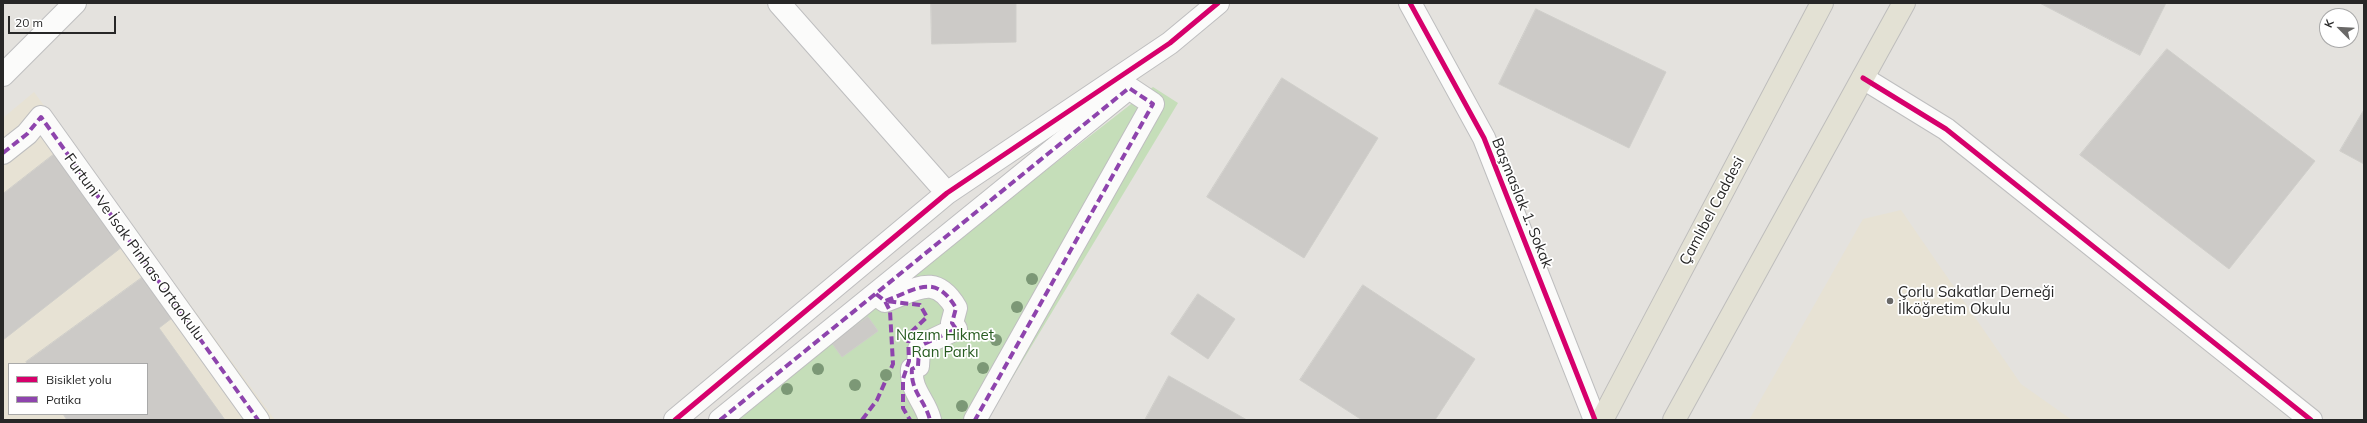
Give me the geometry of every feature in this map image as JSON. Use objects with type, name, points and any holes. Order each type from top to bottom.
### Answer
[{"type":"main road","name":"Çamlıbel Caddesi","points":[[1602,420],[1822,3]]},
{"type":"main road","points":[[1674,420],[1904,3]]},
{"type":"street","points":[[3,76],[75,3]]},
{"type":"street","points":[[779,3],[947,192]]},
{"type":"street","points":[[675,420],[947,192],[1170,42],[1218,3]]},
{"type":"street","name":"Başmaslak 1. Sokak","points":[[1410,3],[1484,138],[1595,420]]},
{"type":"street","points":[[1863,78],[1946,129],[2311,420]]},
{"type":"street","points":[[720,420],[1129,88],[1152,104],[975,420]]},
{"type":"street","name":"Furtuni Ve İsak Pinhas Ortaokulu","points":[[3,153],[27,134],[41,117],[258,420]]},
{"type":"street","points":[[876,294],[885,301],[918,287],[937,288],[948,294],[956,308],[952,323],[956,329],[922,345],[919,349],[918,366],[912,369],[911,381],[928,412],[930,420]]},
{"type":"shaded area","points":[[34,92],[275,420],[3,420],[3,118]]},
{"type":"shaded area","name":"Çorlu Sakatlar Derneği İlköğretim Okulu","points":[[1901,210],[2021,384],[2072,420],[1749,420],[1863,219]]},
{"type":"green space","name":"Nazım Hikmet Ran Parkı","points":[[1153,87],[1178,103],[987,420],[725,420]]},
{"type":"building","points":[[931,3],[1016,3],[1016,42],[932,44]]},
{"type":"building","points":[[2040,3],[2166,3],[2140,55]]},
{"type":"building","points":[[1536,9],[1666,72],[1629,148],[1499,84]]},
{"type":"building","points":[[2167,49],[2315,161],[2229,269],[2080,155]]},
{"type":"building","points":[[1282,78],[1378,138],[1304,258],[1207,197]]},
{"type":"building","points":[[2364,110],[2364,164],[2340,151]]},
{"type":"building","points":[[57,152],[127,243],[3,340],[3,194]]},
{"type":"building","points":[[143,277],[172,318],[159,328],[225,420],[67,420],[64,415],[148,415],[148,363],[26,362]]},
{"type":"building","points":[[1363,285],[1475,359],[1435,420],[1362,420],[1300,380]]},
{"type":"building","points":[[1198,294],[1235,319],[1208,359],[1171,334]]},
{"type":"building","points":[[868,317],[878,331],[842,357],[831,342]]},
{"type":"building","points":[[1169,376],[1247,420],[1145,420]]},
{"type":"marked path","points":[[720,420],[1129,88],[1153,104],[975,420]]},
{"type":"marked path","points":[[3,153],[27,134],[41,117],[258,420]]},
{"type":"marked path","points":[[876,294],[885,301],[916,289],[932,287],[940,290],[948,297],[956,308],[952,323],[956,329],[922,345],[919,349],[918,366],[912,369],[915,390],[925,407],[930,420]]},
{"type":"marked path","points":[[862,420],[877,400],[893,364],[890,311],[885,301],[920,305],[927,317],[908,335],[909,361],[903,379],[903,408],[910,420]]},
{"type":"cycle path","points":[[675,420],[947,193],[1170,43],[1218,3]]},
{"type":"cycle path","points":[[1410,3],[1484,138],[1595,420]]},
{"type":"cycle path","points":[[1863,78],[1946,129],[2311,420]]},
{"type":"place","name":"Çorlu Sakatlar Derneği İlköğretim Okulu","points":[[1890,301]]}]
